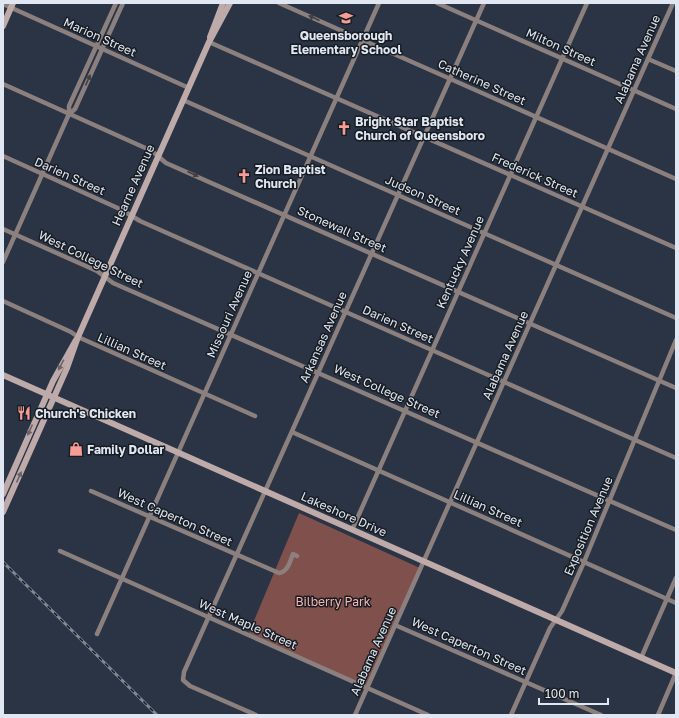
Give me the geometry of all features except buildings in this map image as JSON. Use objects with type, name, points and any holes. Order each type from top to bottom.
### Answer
[{"type":"main road","name":"Hearne Avenue","points":[[3,512],[54,398],[74,351],[78,337],[209,42],[223,3]]},
{"type":"main road","name":"Hearne Avenue","points":[[209,42],[230,3]]},
{"type":"main road","points":[[3,26],[12,5]]},
{"type":"main road","name":"Hearne Avenue","points":[[3,494],[46,395],[68,350],[78,337]]},
{"type":"main road","name":"Lakeshore Drive","points":[[3,375],[676,673]]},
{"type":"main road","points":[[20,454],[28,458]]},
{"type":"street","points":[[3,262],[69,114],[69,106],[116,3]]},
{"type":"street","points":[[69,114],[75,109],[123,3]]},
{"type":"street","name":"Catherine Street","points":[[280,3],[676,179]]},
{"type":"street","name":"Missouri Avenue","points":[[97,634],[379,3]]},
{"type":"street","name":"Milton Street","points":[[437,3],[676,109]]},
{"type":"street","name":"Arkansas Avenue","points":[[256,715],[190,686],[183,680],[184,672],[484,3]]},
{"type":"street","name":"Kentucky Avenue","points":[[352,530],[587,3]]},
{"type":"street","name":"Alabama Avenue","points":[[356,715],[555,265],[673,3]]},
{"type":"street","name":"Marion Street","points":[[3,4],[12,5],[102,49],[189,88]]},
{"type":"street","name":"Frederick Street","points":[[209,42],[676,248]]},
{"type":"street","points":[[648,59],[676,71]]},
{"type":"street","name":"Stonewall Street","points":[[3,84],[152,151],[166,163],[676,388]]},
{"type":"street","name":"Judson Street","points":[[183,100],[676,318]]},
{"type":"street","name":"Darien Street","points":[[3,156],[140,221],[676,458]]},
{"type":"street","name":"West College Street","points":[[3,229],[97,271],[113,283],[231,333],[676,530]]},
{"type":"street","name":"Lillian Street","points":[[3,301],[71,332],[78,337],[255,416]]},
{"type":"street","name":"Exposition Avenue","points":[[511,715],[550,628],[556,620],[584,562],[676,340]]},
{"type":"street","name":"Lillian Street","points":[[292,432],[676,602]]},
{"type":"street","name":"West Caperton Street","points":[[91,491],[279,573],[284,572],[293,554],[297,556]]},
{"type":"street","name":"West Maple Street","points":[[60,551],[428,715]]},
{"type":"street","points":[[641,658],[676,578]]},
{"type":"street","name":"West Caperton Street","points":[[395,625],[526,681],[600,715]]},
{"type":"street","points":[[658,715],[676,673]]},
{"type":"green space","name":"Bilberry Park","points":[[299,513],[420,568],[367,688],[248,635]]},
{"type":"railway","points":[[3,562],[157,715]]},
{"type":"place","name":"Queensborough Elementary School","points":[[346,18]]},
{"type":"place","name":"Bright Star Baptist Church of Queensboro","points":[[344,128]]},
{"type":"place","name":"Zion Baptist Church","points":[[244,176]]},
{"type":"place","name":"Church's Chicken","points":[[24,413]]},
{"type":"place","name":"Family Dollar","points":[[76,449]]}]
